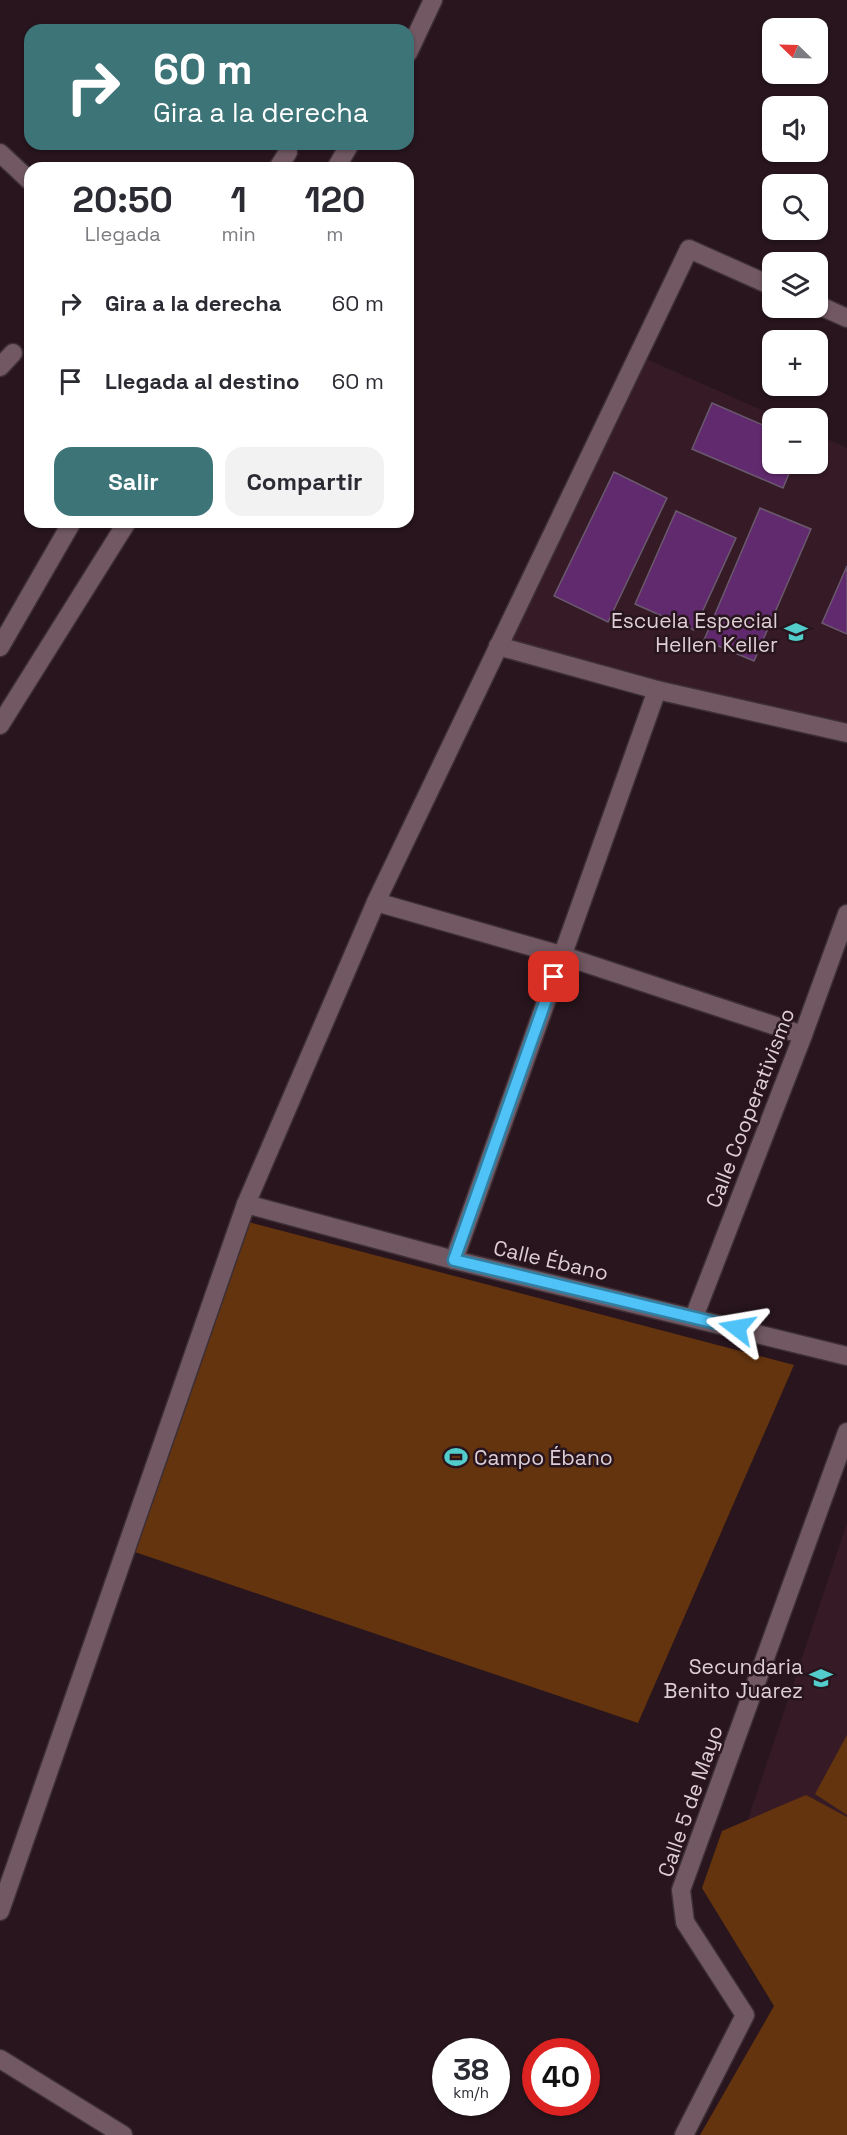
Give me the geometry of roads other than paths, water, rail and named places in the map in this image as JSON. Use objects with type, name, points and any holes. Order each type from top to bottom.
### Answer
[{"type":"street","points":[[414,40],[433,0]]},
{"type":"street","points":[[0,153],[24,175]]},
{"type":"street","points":[[0,1911],[246,1204],[376,902],[688,249],[762,282]]},
{"type":"street","points":[[828,309],[847,318]]},
{"type":"street","points":[[0,367],[13,353]]},
{"type":"street","points":[[0,647],[69,528]]},
{"type":"street","points":[[0,725],[124,528]]},
{"type":"street","points":[[498,646],[657,690],[847,733]]},
{"type":"street","points":[[454,1260],[657,690]]},
{"type":"street","points":[[376,902],[561,955],[803,1035]]},
{"type":"street","name":"Calle Cooperativismo","points":[[694,1317],[803,1035],[847,914]]},
{"type":"street","name":"Calle Ébano","points":[[246,1204],[454,1260],[847,1356]]},
{"type":"street","name":"Calle 5 de Mayo","points":[[684,2135],[745,2015],[685,1922],[681,1890],[847,1432]]},
{"type":"street","points":[[0,2059],[123,2135]]},
{"type":"place","name":"Escuela Especial Hellen Keller","points":[[796,632]]},
{"type":"place","name":"Campo Ébano","points":[[456,1457]]},
{"type":"place","name":"Secundaria Benito Juarez","points":[[821,1678]]}]
